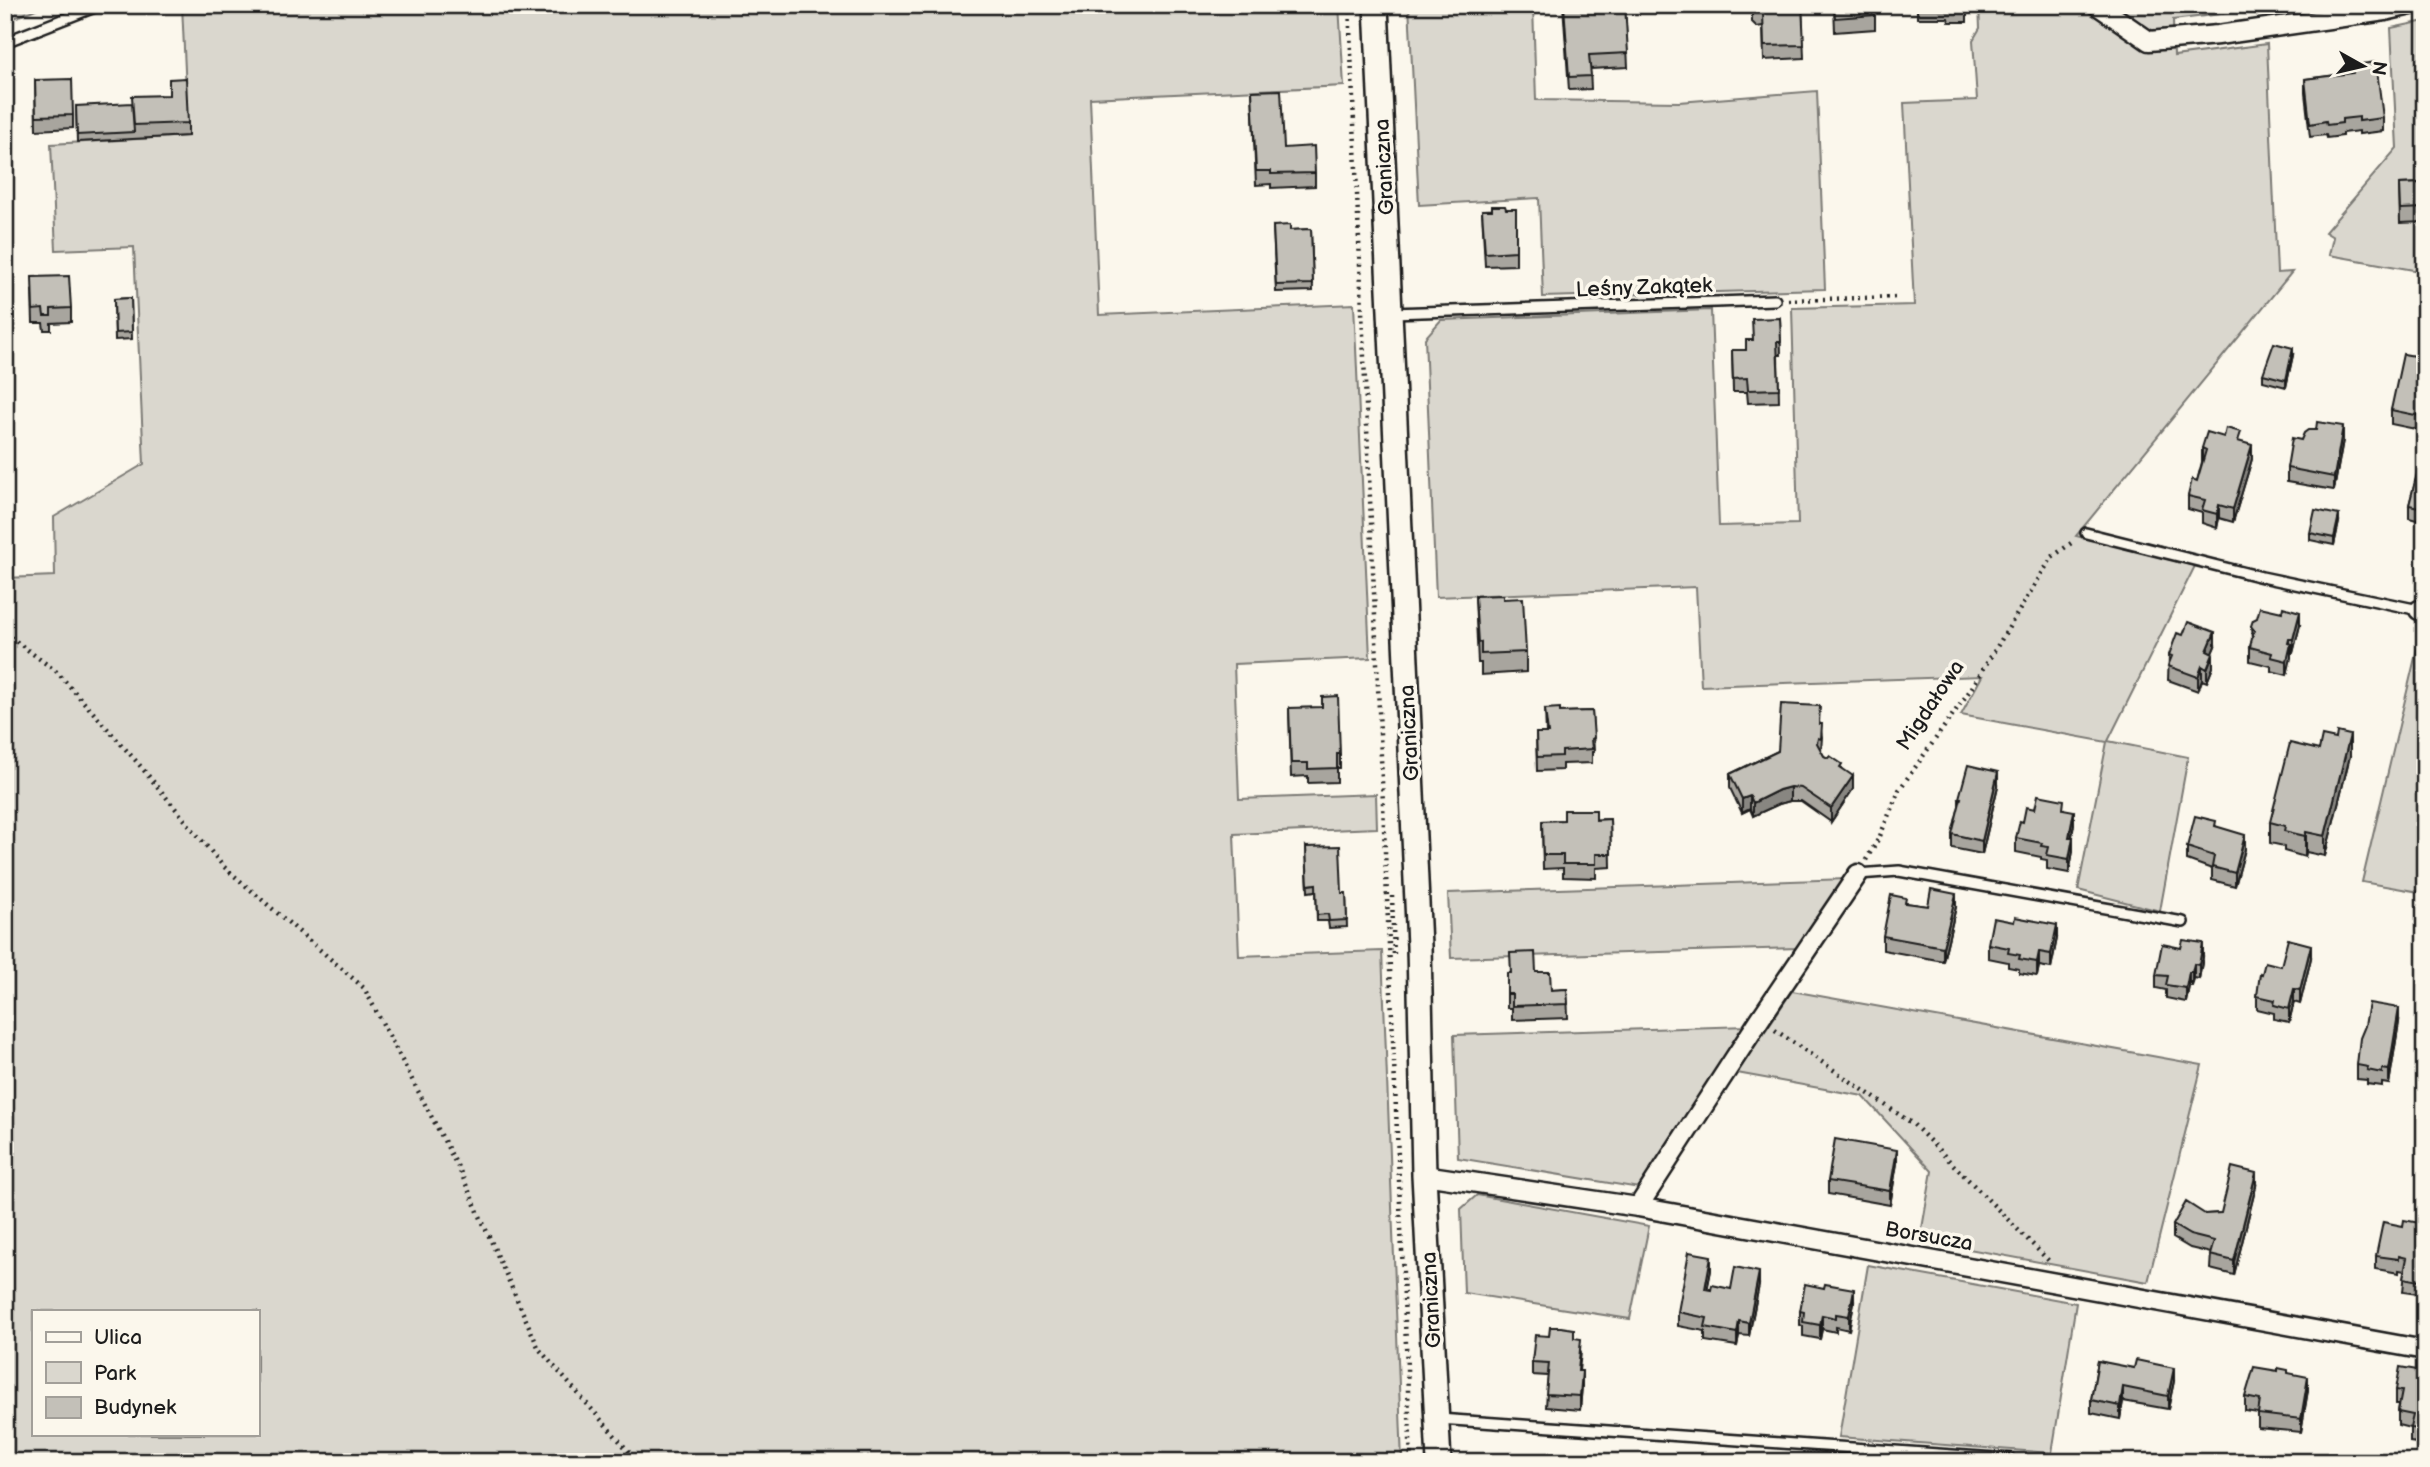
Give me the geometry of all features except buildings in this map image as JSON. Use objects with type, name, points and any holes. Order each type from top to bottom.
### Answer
[{"type":"street","name":"Graniczna","points":[[1376,5],[1418,933],[1424,1175],[1439,1462]]},
{"type":"street","points":[[2097,5],[2149,41],[2218,35],[2411,5]]},
{"type":"street","points":[[1638,1207],[1858,874]]},
{"type":"street","name":"Borsucza","points":[[1424,1175],[1638,1207],[2425,1350]]},
{"type":"lane","points":[[5,42],[100,5]]},
{"type":"lane","name":"Leśny Zakątek","points":[[1390,313],[1775,300]]},
{"type":"lane","points":[[2086,533],[2262,577],[2422,611]]},
{"type":"lane","points":[[1858,874],[1899,871],[2183,922]]},
{"type":"lane","points":[[1437,1419],[2010,1459]]},
{"type":"path","points":[[1349,5],[1411,1462]]},
{"type":"path","points":[[1775,300],[1899,297]]},
{"type":"path","name":"Migdałowa","points":[[1858,874],[1880,836],[1899,790],[1970,689],[2052,557],[2086,533]]},
{"type":"path","points":[[5,633],[57,672],[137,762],[223,866],[364,988],[460,1171],[539,1349],[638,1462]]},
{"type":"path","points":[[1760,1019],[1913,1124],[2072,1284]]},
{"type":"green space","points":[[5,5],[45,5],[5,22]]},
{"type":"green space","points":[[182,5],[1339,5],[1344,86],[1090,98],[1099,315],[1354,304],[1370,658],[1234,664],[1239,799],[1376,794],[1377,828],[1234,834],[1239,956],[1382,951],[1402,1462],[5,1462],[5,578],[55,576],[54,517],[144,464],[134,247],[56,250],[51,144],[188,136]]},
{"type":"green space","points":[[1409,5],[1533,5],[1536,100],[1679,102],[1817,91],[1825,289],[1543,297],[1539,198],[1419,205]]},
{"type":"green space","points":[[1979,5],[2293,5],[2173,20],[2174,56],[2267,44],[2277,273],[2292,272],[2076,536],[2195,566],[2108,741],[2188,757],[2160,911],[2078,890],[2107,742],[1961,715],[1982,676],[1701,686],[1696,587],[1436,597],[1425,338],[1441,320],[1711,310],[1719,526],[1798,524],[1792,308],[1914,305],[1904,103],[1977,100],[1973,40],[1980,28]]},
{"type":"green space","points":[[2425,21],[2425,272],[2329,255],[2333,237],[2325,232],[2397,148],[2391,28]]},
{"type":"green space","points":[[2425,627],[2425,893],[2362,882],[2422,628]]},
{"type":"green space","points":[[1846,879],[1799,948],[1451,958],[1448,893]]},
{"type":"green space","points":[[1792,991],[2202,1065],[2148,1282],[1920,1240],[1932,1171],[1863,1096],[1737,1073]]},
{"type":"green space","points":[[1748,1026],[1639,1188],[1458,1158],[1454,1035]]},
{"type":"green space","points":[[1477,1195],[1649,1226],[1630,1319],[1464,1293],[1461,1209]]},
{"type":"green space","points":[[1868,1265],[2076,1303],[2052,1453],[1839,1437]]}]
